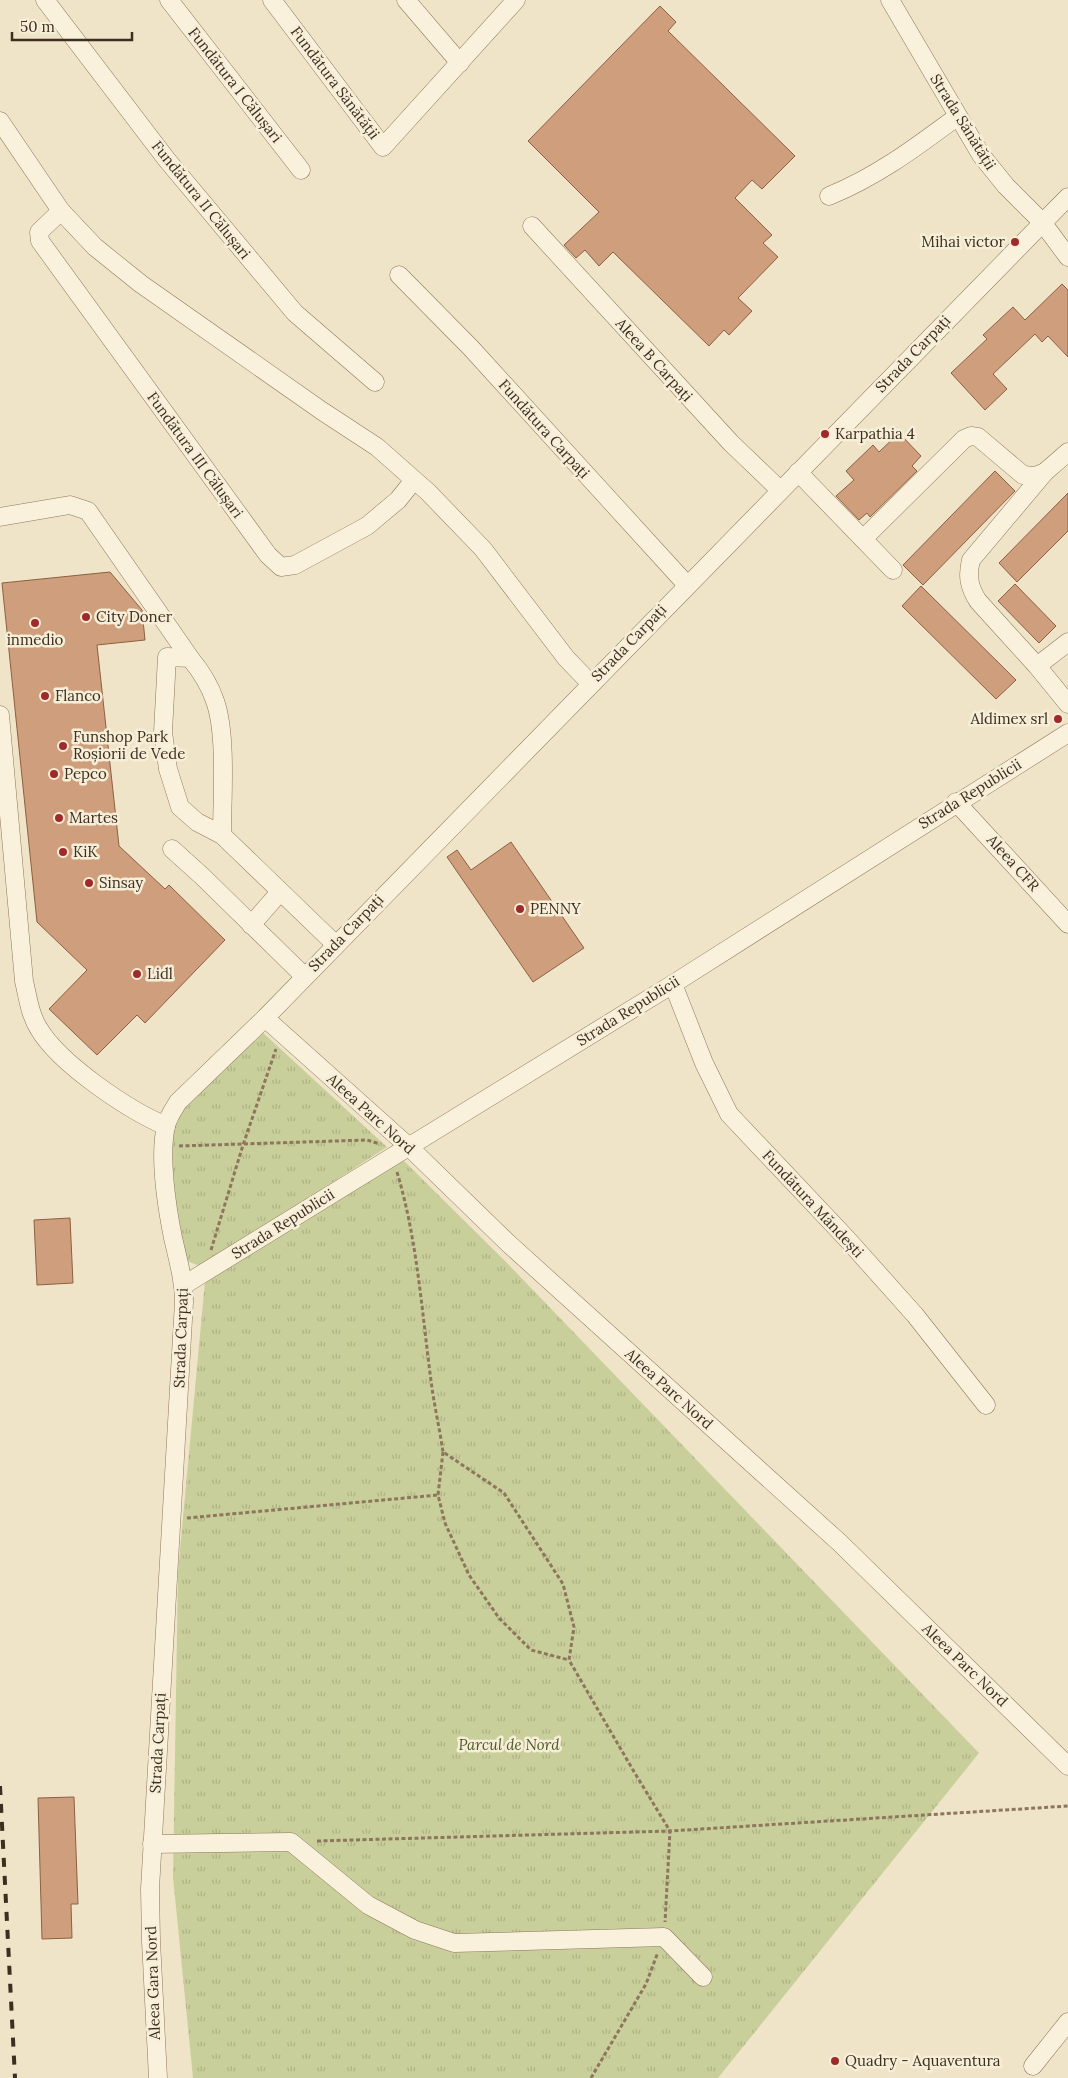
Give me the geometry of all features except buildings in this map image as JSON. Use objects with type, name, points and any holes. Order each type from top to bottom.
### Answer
[{"type":"street","name":"Fundătura II Călușari","points":[[46,0],[167,160],[295,313],[374,382]]},
{"type":"street","name":"Fundătura I Călușari","points":[[169,0],[301,170]]},
{"type":"street","name":"Fundătura Sănătății","points":[[272,0],[383,146],[516,0]]},
{"type":"street","points":[[406,0],[460,63]]},
{"type":"street","name":"Strada Sănătății","points":[[890,0],[987,163],[1006,186],[1042,222],[1068,258]]},
{"type":"street","points":[[829,196],[857,185],[887,168],[958,116]]},
{"type":"street","points":[[0,121],[61,211],[95,247],[141,284],[314,406],[377,447],[414,480],[483,548],[566,658],[590,683]]},
{"type":"street","name":"Strada Carpați","points":[[150,1889],[184,1285],[173,1236],[165,1174],[164,1147],[166,1126],[170,1115],[178,1102],[265,1018],[590,683],[1068,197]]},
{"type":"street","name":"Fundătura III Călușari","points":[[61,211],[39,232],[40,241],[268,555],[281,567],[295,565],[367,526],[398,500],[414,480]]},
{"type":"street","name":"Aleea B Carpați","points":[[532,226],[711,422],[780,490]]},
{"type":"street","name":"Fundătura Carpați","points":[[399,275],[471,348],[687,585]]},
{"type":"street","points":[[863,539],[964,439],[971,436],[978,437],[1023,475],[1035,476],[1045,472]]},
{"type":"street","points":[[1068,452],[1045,472],[979,549],[972,560],[969,571],[972,591],[978,601],[1037,666],[1068,704]]},
{"type":"street","points":[[798,472],[893,570]]},
{"type":"street","points":[[0,517],[70,505],[88,510],[198,667],[215,700],[221,723],[222,835]]},
{"type":"street","points":[[1037,666],[1068,642]]},
{"type":"street","points":[[190,658],[167,657],[163,732],[168,769],[180,807],[197,822],[222,835],[335,944]]},
{"type":"street","points":[[0,715],[24,981],[30,1009],[38,1029],[52,1046],[97,1085],[146,1118],[166,1126]]},
{"type":"street","name":"Strada Republicii","points":[[184,1285],[673,984],[1068,732]]},
{"type":"street","name":"Aleea CFR","points":[[956,802],[1068,924]]},
{"type":"street","points":[[172,849],[203,876],[304,976]]},
{"type":"street","points":[[251,925],[280,892]]},
{"type":"street","name":"Fundătura Măndești","points":[[673,984],[704,1063],[730,1114],[915,1314],[986,1404]]},
{"type":"street","name":"Aleea Parc Nord","points":[[265,1018],[401,1151],[509,1244],[840,1543],[1068,1766]]},
{"type":"street","points":[[152,1844],[291,1842],[368,1905],[414,1930],[441,1939],[454,1943],[664,1937],[703,1978]]},
{"type":"street","name":"Aleea Gara Nord","points":[[150,1889],[158,2078]]},
{"type":"street","points":[[1033,2066],[1068,2022]]},
{"type":"path","points":[[203,1274],[243,1145],[281,1033]]},
{"type":"path","points":[[164,1147],[367,1140],[401,1151],[404,1196],[415,1255],[432,1389],[444,1452],[438,1495],[445,1523],[469,1575],[498,1618],[531,1650],[569,1660]]},
{"type":"path","points":[[444,1452],[504,1493],[563,1584],[574,1627],[569,1660],[632,1770],[670,1831],[664,1937],[646,1984],[591,2078]]},
{"type":"path","points":[[171,1519],[438,1495]]},
{"type":"path","points":[[291,1842],[670,1831],[1068,1806]]},
{"type":"green space","points":[[260,1030],[387,1147],[206,1264],[197,1265],[187,1261],[178,1237],[171,1147],[176,1121],[186,1102]]},
{"type":"green space","name":"Parcul de Nord","points":[[401,1158],[506,1262],[979,1753],[718,2078],[193,2078],[173,1877],[178,1571],[205,1281]]},
{"type":"railway","points":[[0,1786],[15,2078]]},
{"type":"place","name":"Mihai victor","points":[[1015,242]]},
{"type":"place","name":"Karpathia 4","points":[[825,434]]},
{"type":"place","name":"City Doner","points":[[86,617]]},
{"type":"place","name":"inmedio","points":[[35,623]]},
{"type":"place","name":"Flanco","points":[[45,696]]},
{"type":"place","name":"Aldimex srl","points":[[1058,719]]},
{"type":"place","name":"Funshop Park Roșiorii de Vede","points":[[63,746]]},
{"type":"place","name":"Pepco","points":[[54,774]]},
{"type":"place","name":"Martes","points":[[59,818]]},
{"type":"place","name":"KiK","points":[[63,852]]},
{"type":"place","name":"Sinsay","points":[[89,883]]},
{"type":"place","name":"PENNY","points":[[520,909]]},
{"type":"place","name":"Lidl","points":[[137,974]]},
{"type":"place","name":"Quadry - Aquaventura","points":[[835,2061]]}]
